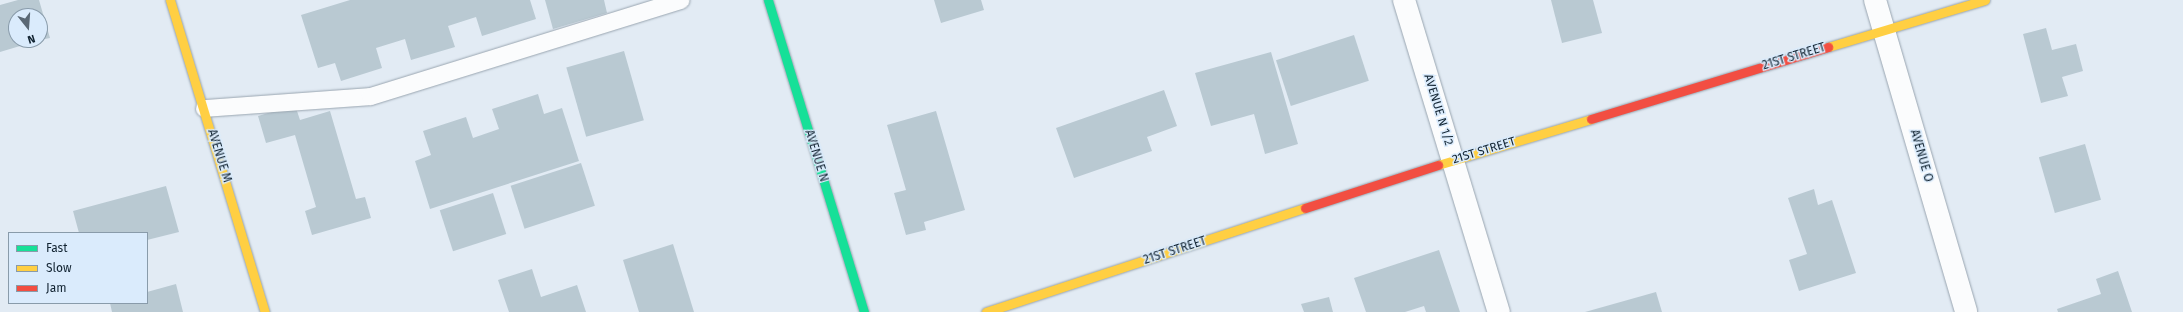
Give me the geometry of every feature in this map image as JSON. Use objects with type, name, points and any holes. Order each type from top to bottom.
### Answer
[{"type":"street","name":"AVENUE M","points":[[170,0],[265,312]]},
{"type":"street","name":"AVENUE N","points":[[768,0],[864,312]]},
{"type":"street","name":"AVENUE N 1/2","points":[[1404,0],[1454,160],[1499,312]]},
{"type":"street","name":"AVENUE O","points":[[1875,0],[1966,312]]},
{"type":"street","name":"21ST STREET","points":[[986,312],[1454,160],[1884,29],[1985,0]]},
{"type":"lane","points":[[204,108],[370,96],[681,0]]},
{"type":"building","points":[[18,0],[39,0],[41,8],[8,8],[8,48],[13,48],[0,52],[0,5]]},
{"type":"building","points":[[350,0],[530,0],[536,19],[482,36],[476,17],[448,26],[455,47],[411,60],[405,39],[376,48],[382,68],[341,81],[335,63],[318,68],[301,15]]},
{"type":"building","points":[[545,0],[604,0],[607,13],[553,29]]},
{"type":"building","points":[[934,0],[981,0],[984,10],[941,23]]},
{"type":"building","points":[[1551,0],[1593,0],[1602,33],[1562,43]]},
{"type":"building","points":[[2046,28],[2052,50],[2076,44],[2083,71],[2062,77],[2068,96],[2041,103],[2023,34]]},
{"type":"building","points":[[1354,35],[1369,81],[1291,106],[1276,60]]},
{"type":"building","points":[[624,51],[644,120],[586,137],[566,68]]},
{"type":"building","points":[[1271,52],[1298,144],[1265,154],[1254,114],[1211,126],[1195,73]]},
{"type":"building","points":[[1164,90],[1177,126],[1147,137],[1152,151],[1074,178],[1056,128]]},
{"type":"building","points":[[538,94],[544,114],[562,108],[579,161],[430,209],[415,161],[431,155],[423,131],[466,117],[473,138],[499,129],[492,109]]},
{"type":"building","points":[[295,105],[300,120],[330,111],[356,199],[365,197],[371,218],[312,235],[305,211],[316,207],[295,135],[266,143],[258,116]]},
{"type":"building","points":[[936,111],[965,210],[924,222],[926,230],[906,235],[894,193],[906,190],[887,125]]},
{"type":"building","points":[[2085,144],[2101,200],[2055,213],[2039,157]]},
{"type":"building","points":[[581,163],[595,206],[525,229],[511,186]]},
{"type":"building","points":[[166,186],[179,232],[148,240],[148,232],[79,232],[73,211]]},
{"type":"building","points":[[1814,189],[1818,205],[1832,200],[1856,273],[1799,291],[1789,260],[1807,254],[1788,198]]},
{"type":"building","points":[[493,193],[506,234],[453,251],[440,210]]},
{"type":"building","points":[[673,244],[694,312],[639,312],[623,260]]},
{"type":"building","points":[[1439,250],[1460,312],[1426,312],[1424,306],[1405,312],[1366,312],[1354,278]]},
{"type":"building","points":[[532,269],[541,297],[577,285],[586,312],[509,312],[498,280]]},
{"type":"building","points":[[2118,271],[2132,312],[2058,312],[2057,309],[2101,294],[2096,279]]},
{"type":"building","points":[[176,284],[183,312],[112,312],[110,304],[148,304],[148,292]]},
{"type":"building","points":[[1656,292],[1662,312],[1585,312]]},
{"type":"building","points":[[1329,297],[1333,312],[1304,312],[1301,304]]},
{"type":"traffic: fast","points":[[768,0],[864,312]]},
{"type":"traffic: slow","points":[[170,0],[265,312]]},
{"type":"traffic: slow","points":[[1828,47],[1985,0]]},
{"type":"traffic: slow","points":[[1438,165],[1591,119]]},
{"type":"traffic: slow","points":[[986,312],[1305,208]]},
{"type":"traffic: jam","points":[[1591,119],[1828,47]]},
{"type":"traffic: jam","points":[[1305,208],[1438,165]]}]
